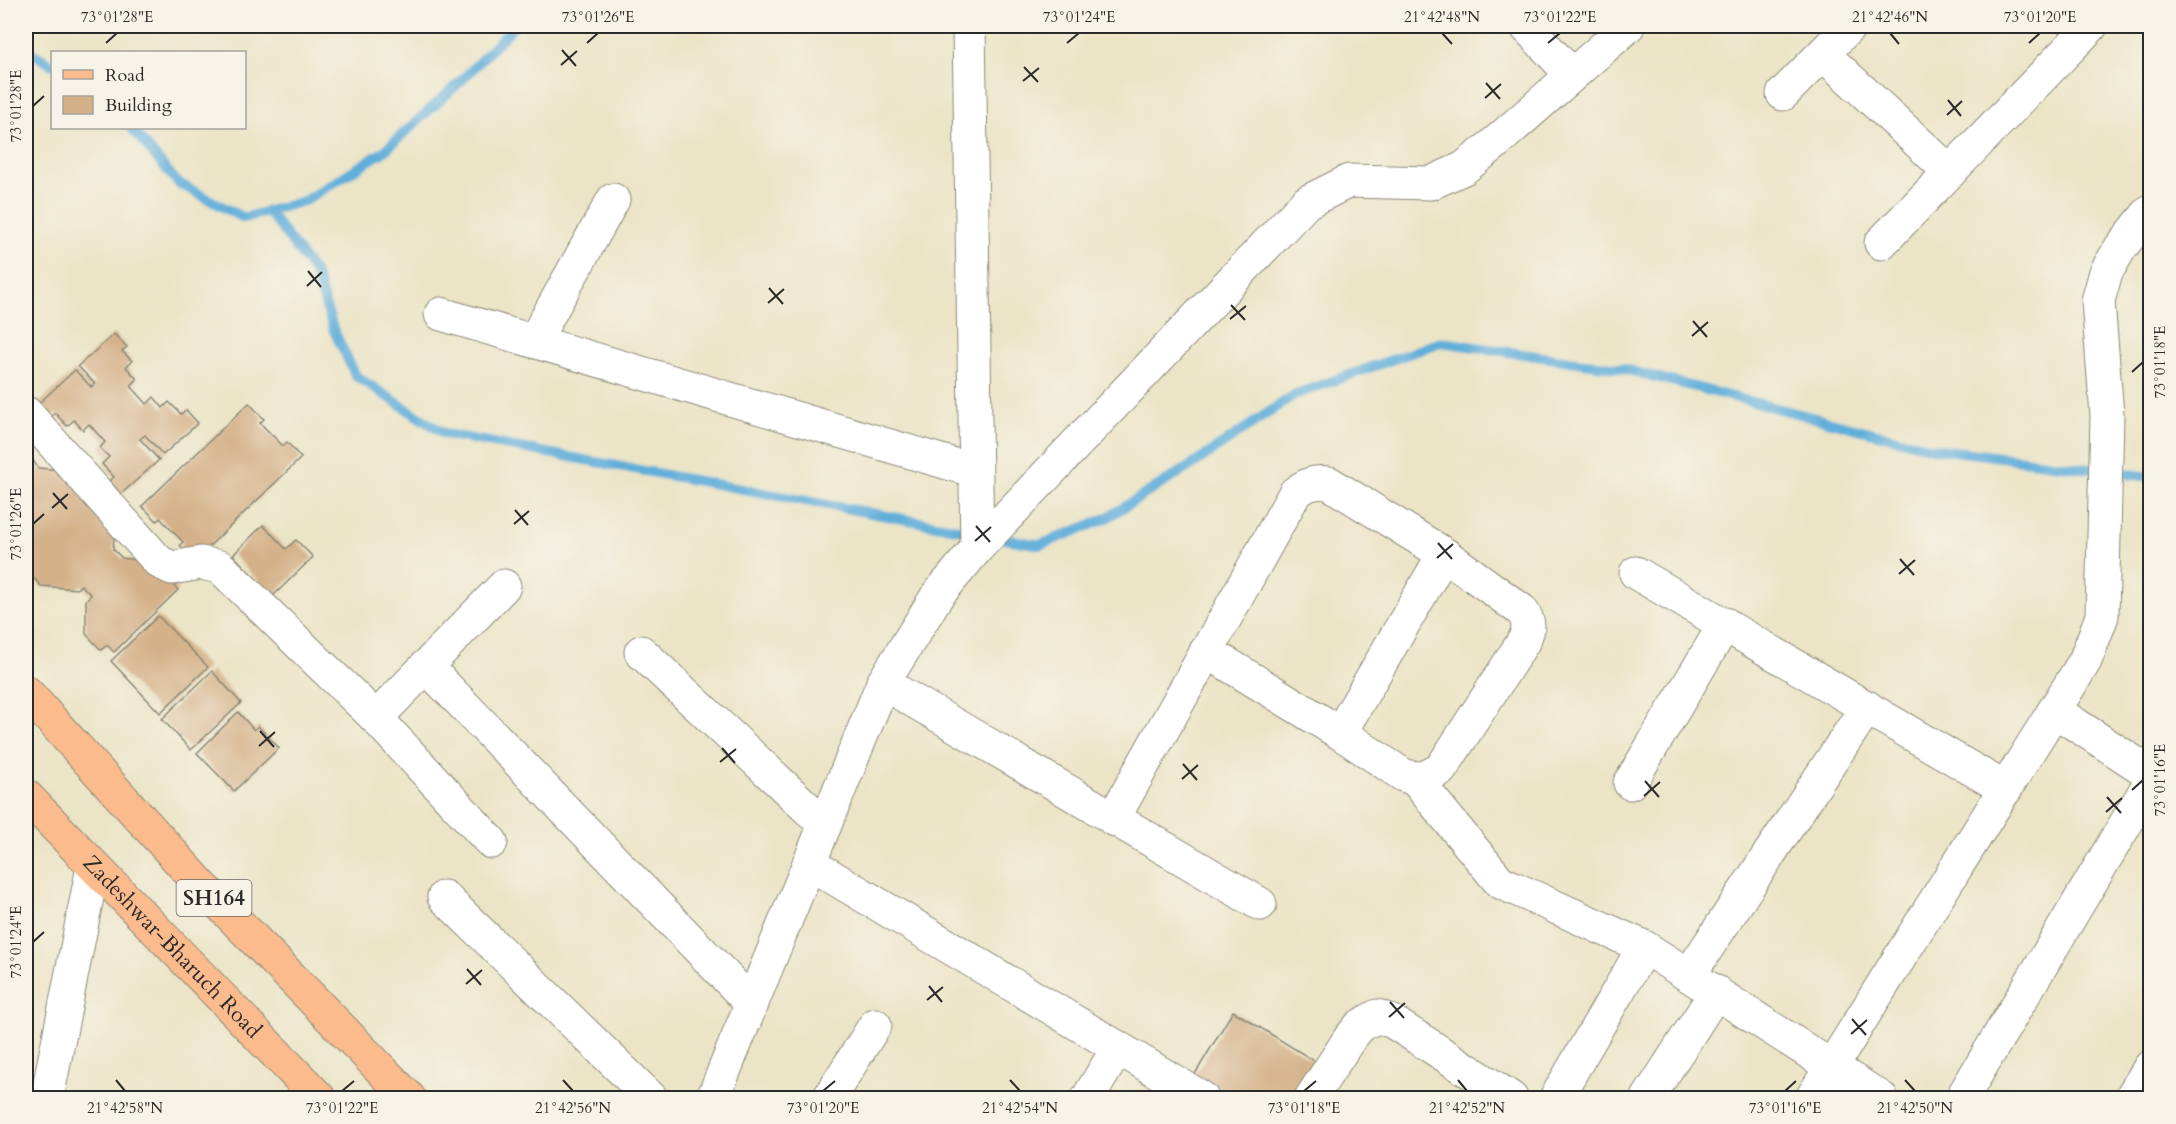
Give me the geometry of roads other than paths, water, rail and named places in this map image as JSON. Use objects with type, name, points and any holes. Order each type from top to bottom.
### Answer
[{"type":"main road","name":"SH164","points":[[26,692],[202,886],[409,1098]]},
{"type":"main road","name":"Zadeshwar-Bharuch Road","points":[[26,796],[319,1098]]},
{"type":"street","points":[[969,26],[977,548]]},
{"type":"street","points":[[1526,26],[1572,75]]},
{"type":"street","points":[[713,1098],[883,683],[937,596],[977,548],[1307,202],[1349,181],[1431,183],[1464,168],[1628,26]]},
{"type":"street","points":[[1783,94],[1850,26]]},
{"type":"street","points":[[1881,243],[2091,26]]},
{"type":"street","points":[[1823,54],[1950,172]]},
{"type":"street","points":[[534,341],[613,200]]},
{"type":"street","points":[[1812,1098],[2085,661],[2102,616],[2106,415],[2098,302],[2106,272],[2121,247],[2151,212]]},
{"type":"street","points":[[441,314],[975,471]]},
{"type":"street","points":[[26,413],[159,562],[172,568],[201,563],[220,567],[376,718],[491,842]]},
{"type":"street","points":[[1113,819],[1206,651],[1295,493],[1316,481],[1329,483],[1444,555],[1521,610],[1528,619],[1529,632],[1441,769],[1428,777],[1415,779],[1403,775],[1206,651]]},
{"type":"street","points":[[1341,734],[1444,555]]},
{"type":"street","points":[[1636,573],[2006,789]]},
{"type":"street","points":[[376,718],[504,586]]},
{"type":"street","points":[[1630,783],[1725,624]]},
{"type":"street","points":[[641,652],[825,825]]},
{"type":"street","points":[[426,666],[507,747],[752,1004]]},
{"type":"street","points":[[883,683],[1260,904]]},
{"type":"street","points":[[1689,975],[1867,707]]},
{"type":"street","points":[[2055,711],[2151,773]]},
{"type":"street","points":[[1415,779],[1500,882],[1644,946],[1881,1098]]},
{"type":"street","points":[[1962,1098],[2151,783]]},
{"type":"street","points":[[809,862],[1202,1098]]},
{"type":"street","points":[[48,1098],[93,867]]},
{"type":"street","points":[[444,897],[651,1098]]},
{"type":"street","points":[[1556,1098],[1644,946]]},
{"type":"street","points":[[1648,1098],[1716,992]]},
{"type":"street","points":[[1311,1098],[1350,1038],[1360,1026],[1377,1016],[1393,1022],[1511,1098]]},
{"type":"street","points":[[829,1098],[875,1025]]},
{"type":"street","points":[[1088,1098],[1118,1048]]},
{"type":"waterway","points":[[132,129],[178,183],[244,218],[304,201],[383,152],[460,82],[514,26]]},
{"type":"waterway","points":[[26,49],[51,64]]},
{"type":"waterway","points":[[268,211],[315,273],[334,331],[356,376],[445,434],[974,532]]},
{"type":"waterway","points":[[996,537],[1040,545],[1105,519],[1192,465],[1294,395],[1441,342],[1624,369],[1932,448],[2150,477]]}]
